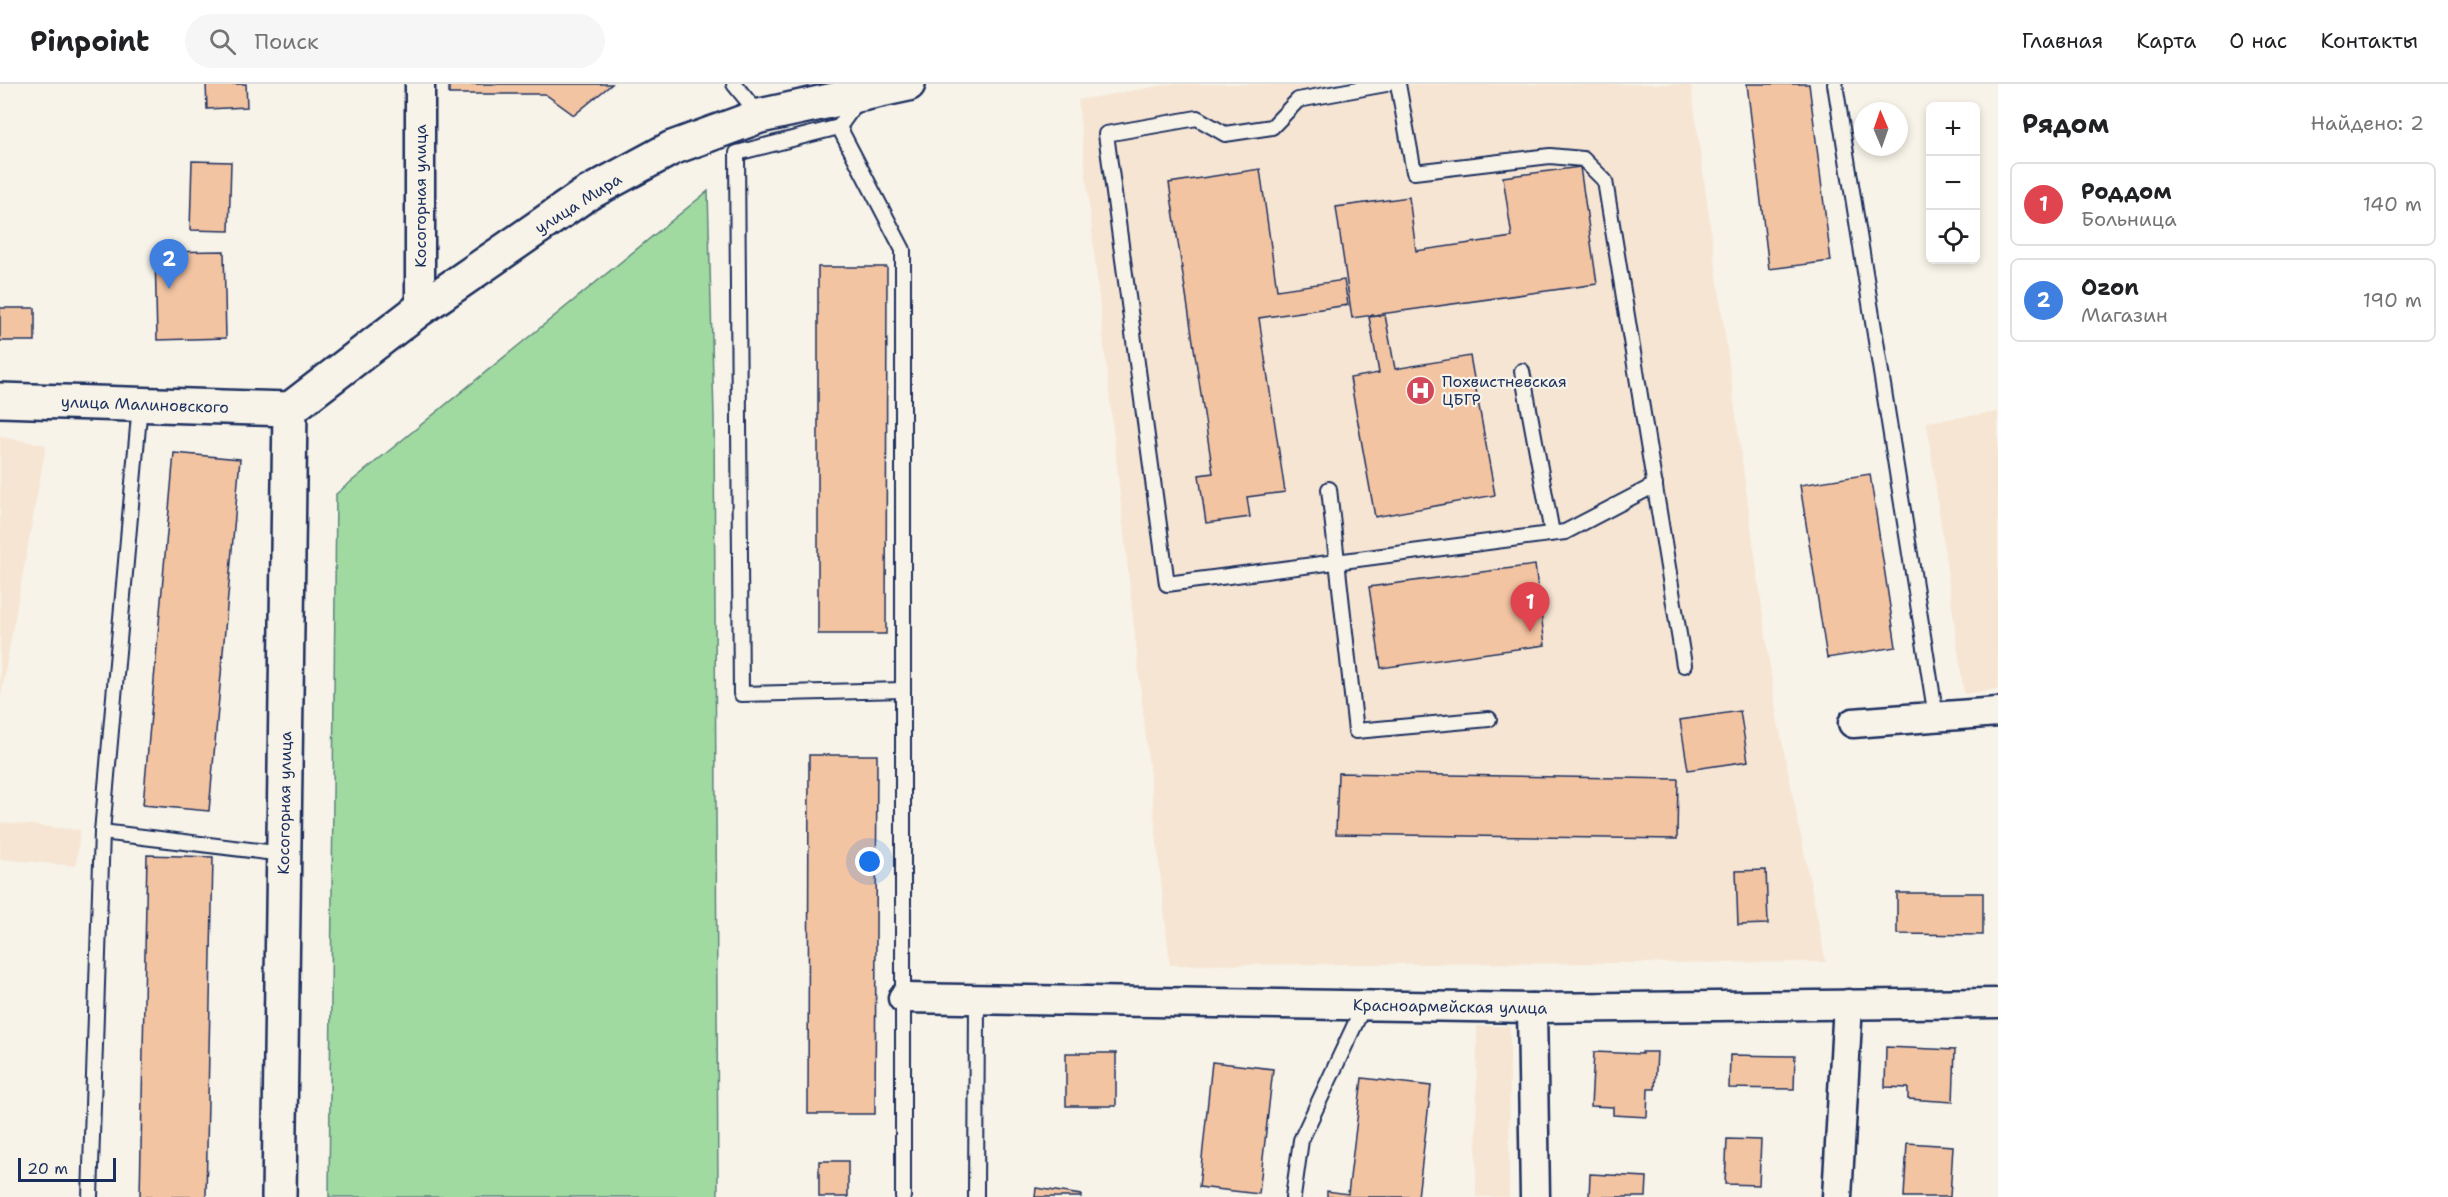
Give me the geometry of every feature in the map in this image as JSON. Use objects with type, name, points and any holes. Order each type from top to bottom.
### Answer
[{"type":"street","name":"Косогорная улица","points":[[420,84],[420,309]]},
{"type":"street","name":"улица Мира","points":[[290,409],[420,309],[585,195],[672,148],[760,116],[908,84]]},
{"type":"street","name":"улица Малиновского","points":[[0,400],[290,409]]},
{"type":"street","name":"Косогорная улица","points":[[279,1197],[290,409]]},
{"type":"street","points":[[1853,723],[1998,712]]},
{"type":"street","name":"Красноармейская улица","points":[[903,998],[1532,1008],[1998,1003]]},
{"type":"street","points":[[1837,1197],[1848,1004]]},
{"type":"street","points":[[1532,1008],[1534,1197]]},
{"type":"lane","points":[[734,84],[760,116]]},
{"type":"lane","points":[[1386,84],[1298,100],[1272,127],[1225,134],[1197,118],[1106,134],[1167,584],[1565,532],[1654,485]]},
{"type":"lane","points":[[1398,84],[1414,172],[1550,156],[1583,159],[1605,181],[1684,665]]},
{"type":"lane","points":[[1834,84],[1936,717]]},
{"type":"lane","points":[[864,92],[839,127],[737,153],[741,694],[903,690]]},
{"type":"lane","points":[[839,127],[903,250],[903,1197]]},
{"type":"lane","points":[[1522,370],[1552,533]]},
{"type":"lane","points":[[90,1197],[102,832],[140,404]]},
{"type":"lane","points":[[1329,489],[1356,731],[1489,719]]},
{"type":"lane","points":[[102,832],[283,854]]},
{"type":"lane","points":[[976,1197],[977,1000]]},
{"type":"lane","points":[[1293,1197],[1301,1140],[1364,1005]]},
{"type":"shaded area","name":"Похвистневская ЦБГР","points":[[1171,84],[1691,84],[1776,711],[1826,962],[1170,965],[1078,100]]},
{"type":"shaded area","points":[[1998,412],[1998,689],[1964,694],[1927,422]]},
{"type":"shaded area","points":[[0,437],[46,445],[0,700]]},
{"type":"shaded area","points":[[0,822],[80,830],[76,866],[0,859]]},
{"type":"shaded area","points":[[1477,1026],[1510,1026],[1509,1197],[1476,1197]]},
{"type":"green space","points":[[708,191],[714,416],[718,1197],[329,1197],[336,494]]},
{"type":"building","points":[[206,84],[246,84],[247,107],[207,109]]},
{"type":"building","points":[[449,84],[612,84],[574,115],[545,94],[449,94]]},
{"type":"building","points":[[1747,84],[1809,84],[1831,261],[1769,269]]},
{"type":"building","points":[[192,161],[231,162],[229,231],[190,230]]},
{"type":"building","points":[[1580,167],[1597,284],[1352,318],[1336,207],[1409,197],[1416,251],[1512,237],[1503,177]]},
{"type":"building","points":[[1260,169],[1277,290],[1344,280],[1348,305],[1259,318],[1285,492],[1247,497],[1250,517],[1206,523],[1199,475],[1213,473],[1169,183]]},
{"type":"building","points":[[224,251],[226,338],[157,340],[155,252]]},
{"type":"building","points":[[818,267],[887,267],[886,634],[818,634]]},
{"type":"building","points":[[0,308],[35,308],[35,341],[0,341]]},
{"type":"building","points":[[1385,315],[1395,369],[1470,356],[1495,495],[1375,517],[1350,378],[1379,373],[1369,317]]},
{"type":"building","points":[[174,453],[240,459],[209,811],[143,805]]},
{"type":"building","points":[[1870,474],[1896,647],[1827,658],[1800,485]]},
{"type":"building","points":[[1535,565],[1545,645],[1381,668],[1369,587]]},
{"type":"building","points":[[1740,711],[1748,761],[1688,770],[1680,720]]},
{"type":"building","points":[[809,755],[877,755],[875,1114],[808,1114]]},
{"type":"building","points":[[1338,773],[1678,779],[1677,839],[1336,834]]},
{"type":"building","points":[[147,855],[213,857],[206,1197],[140,1197]]},
{"type":"building","points":[[1766,870],[1768,924],[1738,925],[1736,871]]},
{"type":"building","points":[[1897,893],[1983,893],[1983,935],[1897,934]]},
{"type":"building","points":[[1886,1047],[1955,1050],[1953,1102],[1908,1099],[1908,1088],[1885,1087]]},
{"type":"building","points":[[1594,1052],[1642,1054],[1642,1052],[1657,1052],[1655,1089],[1648,1089],[1647,1117],[1613,1115],[1613,1107],[1591,1106]]},
{"type":"building","points":[[1066,1053],[1116,1053],[1116,1106],[1066,1106]]},
{"type":"building","points":[[1730,1055],[1795,1056],[1794,1089],[1729,1088]]},
{"type":"building","points":[[1212,1062],[1273,1069],[1259,1194],[1199,1187]]},
{"type":"building","points":[[1362,1078],[1431,1086],[1418,1197],[1327,1197],[1327,1191],[1348,1194]]},
{"type":"building","points":[[1727,1139],[1761,1140],[1759,1185],[1725,1184]]},
{"type":"building","points":[[1907,1143],[1953,1146],[1950,1197],[1904,1197]]},
{"type":"building","points":[[819,1161],[848,1161],[848,1197],[819,1197]]},
{"type":"building","points":[[1590,1174],[1647,1177],[1646,1197],[1589,1197]]},
{"type":"building","points":[[1036,1188],[1081,1195],[1081,1197],[1035,1197]]},
{"type":"place","name":"Ozon","points":[[169,289]]},
{"type":"place","name":"Похвистневская ЦБГР","points":[[1421,390]]},
{"type":"place","name":"Роддом","points":[[1530,632]]}]
